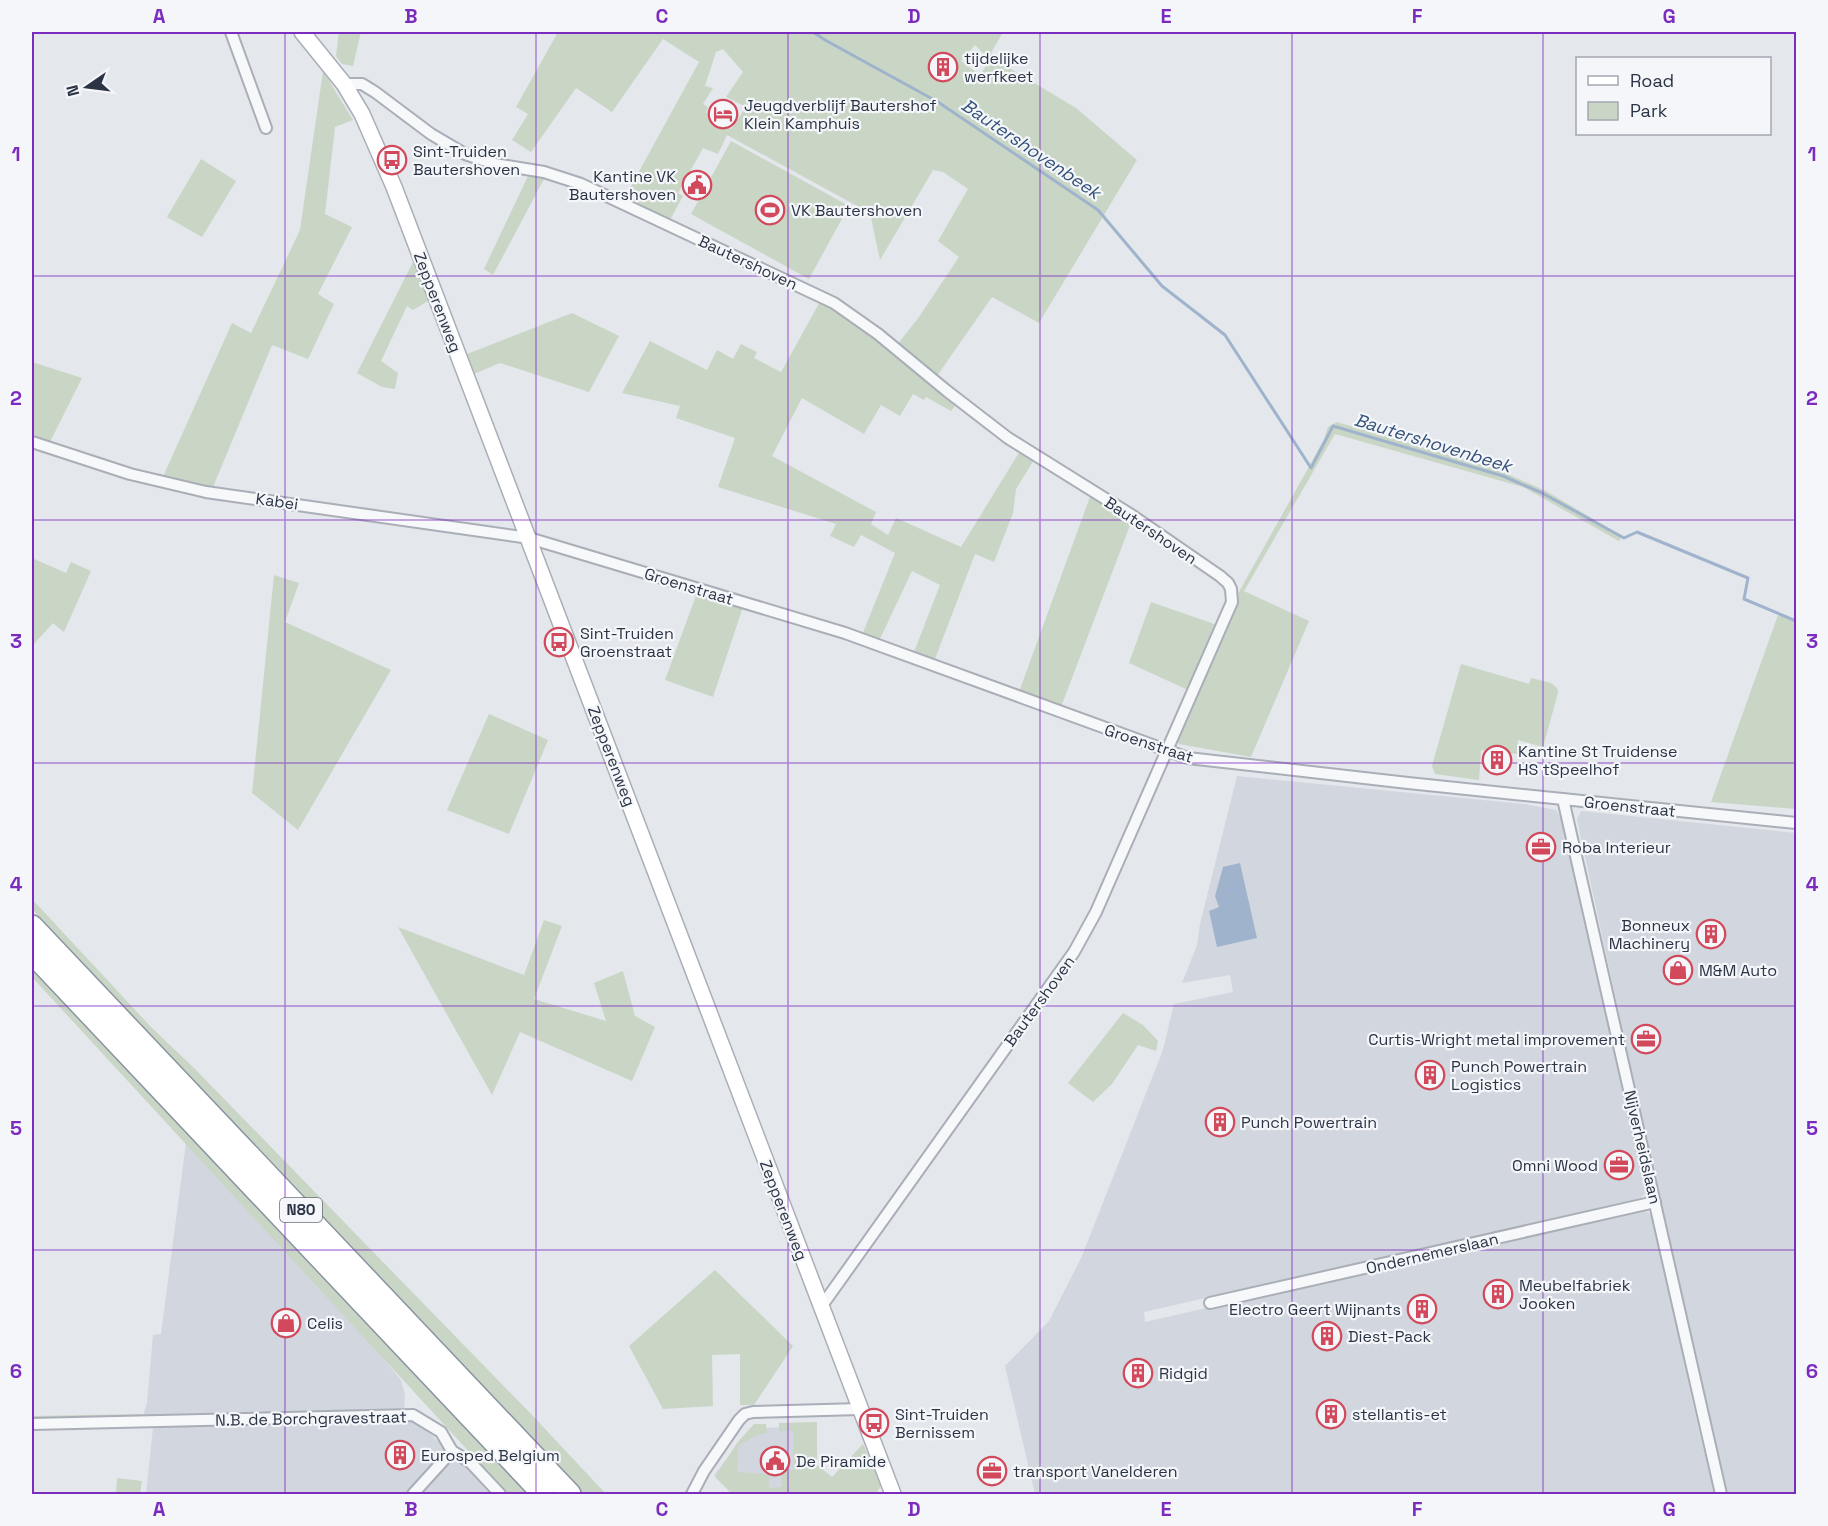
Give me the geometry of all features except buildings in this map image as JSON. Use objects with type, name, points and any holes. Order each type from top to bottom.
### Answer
[{"type":"highway","name":"N80","points":[[32,926],[570,1494]]},
{"type":"highway","name":"N80","points":[[32,953],[543,1494]]},
{"type":"street","points":[[231,32],[266,128]]},
{"type":"street","name":"Zepperenweg","points":[[302,32],[344,84],[366,123],[394,187],[893,1494]]},
{"type":"street","name":"Bautershoven","points":[[344,84],[362,84],[431,134],[465,154],[495,164],[544,172],[581,184],[834,303],[878,334],[1008,438],[1133,516],[1228,583],[1233,594],[1232,602],[1191,699],[1166,750],[1096,912],[1074,952],[821,1307]]},
{"type":"street","name":"Kabei","points":[[32,442],[130,474],[196,490],[528,538]]},
{"type":"street","name":"Groenstraat","points":[[528,538],[845,633],[1188,758],[1797,823]]},
{"type":"street","name":"Nijverheidslaan","points":[[1563,799],[1722,1494]]},
{"type":"street","name":"Ondernemerslaan","points":[[1210,1304],[1655,1202]]},
{"type":"street","points":[[692,1494],[704,1471],[739,1419],[745,1414],[860,1409]]},
{"type":"street","name":"N.B. de Borchgravestraat","points":[[32,1424],[413,1415],[441,1431],[452,1451],[470,1462],[500,1494]]},
{"type":"street","points":[[413,1494],[452,1451]]},
{"type":"shaded area","points":[[1237,776],[1524,804],[1556,810],[1561,818],[1647,1190],[1636,1201],[1144,1312],[1145,1322],[1644,1210],[1649,1213],[1655,1223],[1714,1494],[1035,1494],[1005,1366],[1049,1321],[1082,1256],[1163,1050],[1174,1004],[1233,992],[1230,975],[1182,983],[1197,945],[1200,924]]},
{"type":"shaded area","points":[[1581,811],[1796,833],[1796,1494],[1728,1494],[1651,1161],[1580,834],[1577,819]]},
{"type":"shaded area","points":[[186,1143],[373,1346],[401,1380],[405,1395],[404,1410],[492,1494],[146,1494],[154,1418],[142,1419],[147,1403],[153,1335],[161,1334]]},
{"type":"shaded area","points":[[817,1425],[817,1465],[832,1477],[816,1494],[732,1494],[714,1475],[750,1429]]},
{"type":"green space","points":[[339,32],[361,32],[353,66],[342,64],[336,56]]},
{"type":"green space","points":[[558,32],[1003,32],[991,53],[996,60],[1076,108],[1137,160],[1039,323],[992,297],[937,376],[897,345],[919,317],[959,257],[938,241],[968,189],[943,172],[933,170],[880,260],[870,213],[727,135],[718,154],[703,148],[678,193],[683,196],[670,220],[625,197],[699,62],[663,39],[612,112],[576,88],[531,152],[512,140],[528,114],[516,107]],"holes":[[[975,45],[990,60],[980,75],[961,61]],[[723,49],[743,72],[726,97],[746,107],[731,129],[706,113],[708,107],[703,104],[713,88],[705,86],[716,52]]]},
{"type":"green space","points":[[323,71],[353,120],[335,127],[325,214],[352,227],[318,294],[334,304],[308,359],[272,345],[213,487],[162,479],[232,323],[251,333],[300,230]]},
{"type":"green space","name":"VK Bautershoven","points":[[731,141],[849,206],[809,279],[691,214]]},
{"type":"green space","points":[[201,159],[236,181],[202,237],[167,217]]},
{"type":"green space","points":[[529,174],[545,177],[493,275],[484,269]]},
{"type":"green space","points":[[413,262],[428,301],[413,310],[407,306],[381,361],[398,373],[395,389],[382,387],[357,373]]},
{"type":"green space","points":[[821,300],[862,328],[955,406],[951,411],[926,397],[924,400],[913,394],[900,416],[881,405],[864,434],[802,398],[772,456],[876,512],[871,524],[888,535],[896,518],[961,547],[1020,451],[1034,460],[1016,489],[1013,513],[994,562],[975,554],[935,659],[914,652],[940,585],[912,571],[879,641],[862,635],[895,553],[861,535],[854,547],[830,536],[836,524],[718,487],[735,438],[676,418],[680,406],[622,393],[650,341],[707,370],[717,350],[733,359],[741,344],[757,352],[754,358],[781,372]]},
{"type":"green space","points":[[572,313],[619,336],[589,392],[500,363],[474,374],[467,354]]},
{"type":"green space","points":[[32,362],[82,378],[49,444],[32,438]]},
{"type":"green space","points":[[1337,422],[1496,469],[1546,491],[1622,536],[1619,541],[1523,487],[1335,434],[1244,591],[1309,621],[1251,757],[1179,744],[1177,738],[1240,590],[1324,439],[1328,427]]},
{"type":"green space","points":[[1091,494],[1132,520],[1061,707],[1019,692]]},
{"type":"green space","points":[[32,558],[66,573],[71,562],[91,571],[64,632],[53,623],[32,646]]},
{"type":"green space","points":[[274,575],[299,583],[285,622],[391,670],[298,830],[252,793]]},
{"type":"green space","points":[[697,593],[743,607],[713,697],[665,680]]},
{"type":"green space","points":[[1151,602],[1217,625],[1188,690],[1129,663]]},
{"type":"green space","points":[[1778,615],[1796,620],[1796,809],[1711,802]]},
{"type":"green space","points":[[1461,664],[1529,684],[1531,678],[1551,683],[1557,688],[1558,693],[1543,747],[1518,740],[1517,754],[1481,750],[1479,780],[1435,774],[1432,766]]},
{"type":"green space","points":[[489,714],[548,740],[509,834],[447,810]]},
{"type":"green space","points":[[32,899],[151,1027],[194,1068],[606,1494],[583,1494],[32,909]]},
{"type":"green space","points":[[544,920],[562,926],[534,999],[606,1021],[594,983],[623,971],[635,1016],[655,1027],[632,1081],[520,1032],[492,1095],[398,927],[524,975]]},
{"type":"green space","points":[[32,967],[527,1494],[508,1494],[32,977]]},
{"type":"green space","points":[[1123,1013],[1143,1025],[1158,1041],[1156,1051],[1138,1045],[1112,1084],[1093,1102],[1068,1083]]},
{"type":"green space","points":[[715,1270],[793,1346],[754,1405],[740,1405],[740,1354],[712,1355],[713,1406],[663,1409],[629,1346]]},
{"type":"green space","points":[[143,1414],[142,1419],[32,1421],[32,1416]]},
{"type":"green space","points":[[817,1422],[817,1465],[832,1477],[863,1444],[882,1485],[875,1494],[732,1494],[715,1477],[737,1443],[754,1424],[766,1424],[767,1433],[757,1435],[738,1446],[737,1472],[769,1474],[769,1488],[782,1487],[781,1471],[794,1470],[793,1430],[779,1432],[779,1423]]},
{"type":"green space","points":[[117,1478],[142,1481],[140,1494],[116,1494]]},
{"type":"water","points":[[1240,863],[1257,938],[1217,947],[1209,911],[1219,907],[1215,896],[1223,867]]},
{"type":"waterway","name":"Bautershovenbeek","points":[[813,32],[938,102],[1098,210],[1162,286],[1225,335],[1311,468],[1333,426],[1503,476],[1542,493],[1624,538],[1637,532],[1748,578],[1744,599],[1796,621]]},
{"type":"place","name":"tijdelijke werfkeet","points":[[943,67]]},
{"type":"place","name":"Jeugdverblijf Bautershof Klein Kamphuis","points":[[723,114]]},
{"type":"place","name":"Sint-Truiden Bautershoven","points":[[392,160]]},
{"type":"place","name":"Kantine VK Bautershoven","points":[[697,185]]},
{"type":"place","name":"VK Bautershoven","points":[[770,210]]},
{"type":"place","name":"Sint-Truiden Groenstraat","points":[[559,642]]},
{"type":"place","name":"Kantine St Truidense HS tSpeelhof","points":[[1497,760]]},
{"type":"place","name":"Roba Interieur","points":[[1541,847]]},
{"type":"place","name":"Bonneux Machinery","points":[[1711,934]]},
{"type":"place","name":"M&M Auto","points":[[1678,970]]},
{"type":"place","name":"Curtis-Wright metal improvement","points":[[1646,1039]]},
{"type":"place","name":"Punch Powertrain Logistics","points":[[1430,1075]]},
{"type":"place","name":"Punch Powertrain","points":[[1220,1122]]},
{"type":"place","name":"Omni Wood","points":[[1619,1165]]},
{"type":"place","name":"Meubelfabriek Jooken","points":[[1498,1294]]},
{"type":"place","name":"Electro Geert Wijnants","points":[[1422,1309]]},
{"type":"place","name":"Celis","points":[[286,1323]]},
{"type":"place","name":"Diest-Pack","points":[[1327,1336]]},
{"type":"place","name":"Ridgid","points":[[1138,1373]]},
{"type":"place","name":"stellantis-et","points":[[1331,1414]]},
{"type":"place","name":"Sint-Truiden Bernissem","points":[[874,1423]]},
{"type":"place","name":"Eurosped Belgium","points":[[400,1455]]},
{"type":"place","name":"De Piramide","points":[[775,1461]]},
{"type":"place","name":"transport Vanelderen","points":[[992,1471]]}]
